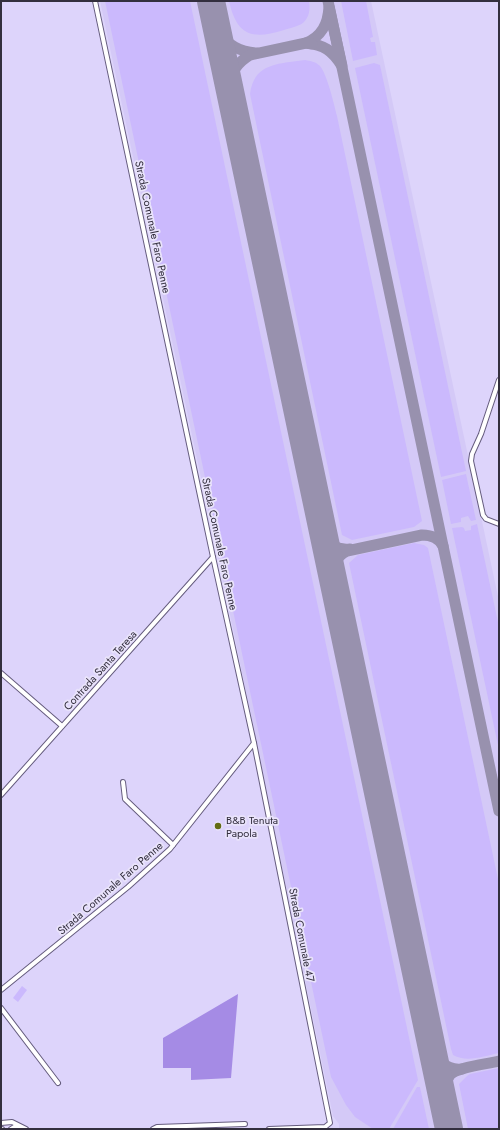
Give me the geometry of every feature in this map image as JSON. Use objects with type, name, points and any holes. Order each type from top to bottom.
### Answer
[{"type":"street","name":"Strada Comunale Faro Penne","points":[[1,990],[128,888],[173,845],[254,743],[95,1]]},
{"type":"street","points":[[499,380],[472,457],[481,510],[486,519],[499,524]]},
{"type":"street","name":"Contrada Santa Teresa","points":[[1,795],[213,557]]},
{"type":"street","points":[[1,673],[62,726]]},
{"type":"street","name":"Strada Comunale 47","points":[[254,743],[330,1123],[325,1127],[269,1129]]},
{"type":"street","points":[[123,782],[125,799],[173,845]]},
{"type":"street","points":[[1,1008],[58,1084]]},
{"type":"street","points":[[1,1123],[12,1122],[25,1129]]},
{"type":"street","points":[[153,1129],[157,1127],[245,1124]]},
{"type":"street","points":[[11,1129],[16,1126],[25,1129]]},
{"type":"shaded area","points":[[100,1],[371,1],[499,601],[499,1129],[339,1129],[339,1124],[333,1116],[233,629]]},
{"type":"shaded area","points":[[105,1],[190,1],[418,1080],[389,1129],[373,1129],[355,1117],[346,1105],[331,1077]]},
{"type":"shaded area","points":[[229,1],[309,1],[309,12],[306,20],[297,26],[263,35],[255,34],[241,28],[236,22]]},
{"type":"shaded area","points":[[341,1],[366,1],[373,37],[370,38],[371,42],[375,42],[377,55],[353,61]]},
{"type":"shaded area","points":[[305,60],[317,64],[323,70],[334,104],[422,521],[414,527],[352,540],[342,535],[250,94],[252,84],[263,70],[278,64]]},
{"type":"shaded area","points":[[374,63],[380,65],[466,471],[441,477],[355,68]]},
{"type":"shaded area","points":[[466,474],[476,520],[471,521],[468,516],[461,518],[461,522],[451,524],[442,480]]},
{"type":"shaded area","points":[[477,524],[499,627],[499,750],[452,528],[462,527],[465,531],[471,530],[471,526]]},
{"type":"shaded area","points":[[414,543],[424,545],[428,548],[499,884],[499,1053],[470,1059],[453,1055],[451,1049],[349,563],[358,555]]},
{"type":"shaded area","points":[[22,986],[27,990],[18,1002],[13,998]]},
{"type":"shaded area","points":[[238,994],[231,1078],[191,1080],[191,1068],[163,1068],[163,1038]]},
{"type":"shaded area","points":[[499,1068],[499,1129],[468,1129],[459,1084],[470,1074]]},
{"type":"shaded area","points":[[417,1087],[420,1087],[429,1129],[393,1129]]},
{"type":"taxiway","points":[[328,1],[499,811]]},
{"type":"taxiway","points":[[329,7],[342,66],[335,56],[327,49],[318,45],[306,43],[316,37],[323,29],[326,24],[329,7]]},
{"type":"taxiway","points":[[217,32],[235,47],[245,51],[257,53]]},
{"type":"taxiway","points":[[229,87],[235,68],[250,55],[306,43],[312,44]]},
{"type":"taxiway","points":[[322,525],[329,540],[335,546],[350,549]]},
{"type":"taxiway","points":[[334,582],[335,564],[339,557],[347,551],[422,535],[434,538],[443,546]]},
{"type":"taxiway","points":[[430,1040],[435,1052],[445,1065],[450,1068],[462,1069]]},
{"type":"taxiway","points":[[444,1106],[445,1086],[450,1075],[459,1070],[499,1061]]},
{"type":"runway","points":[[211,1],[449,1129]]},
{"type":"place","name":"B&B Tenuta Papola","points":[[218,826]]}]
